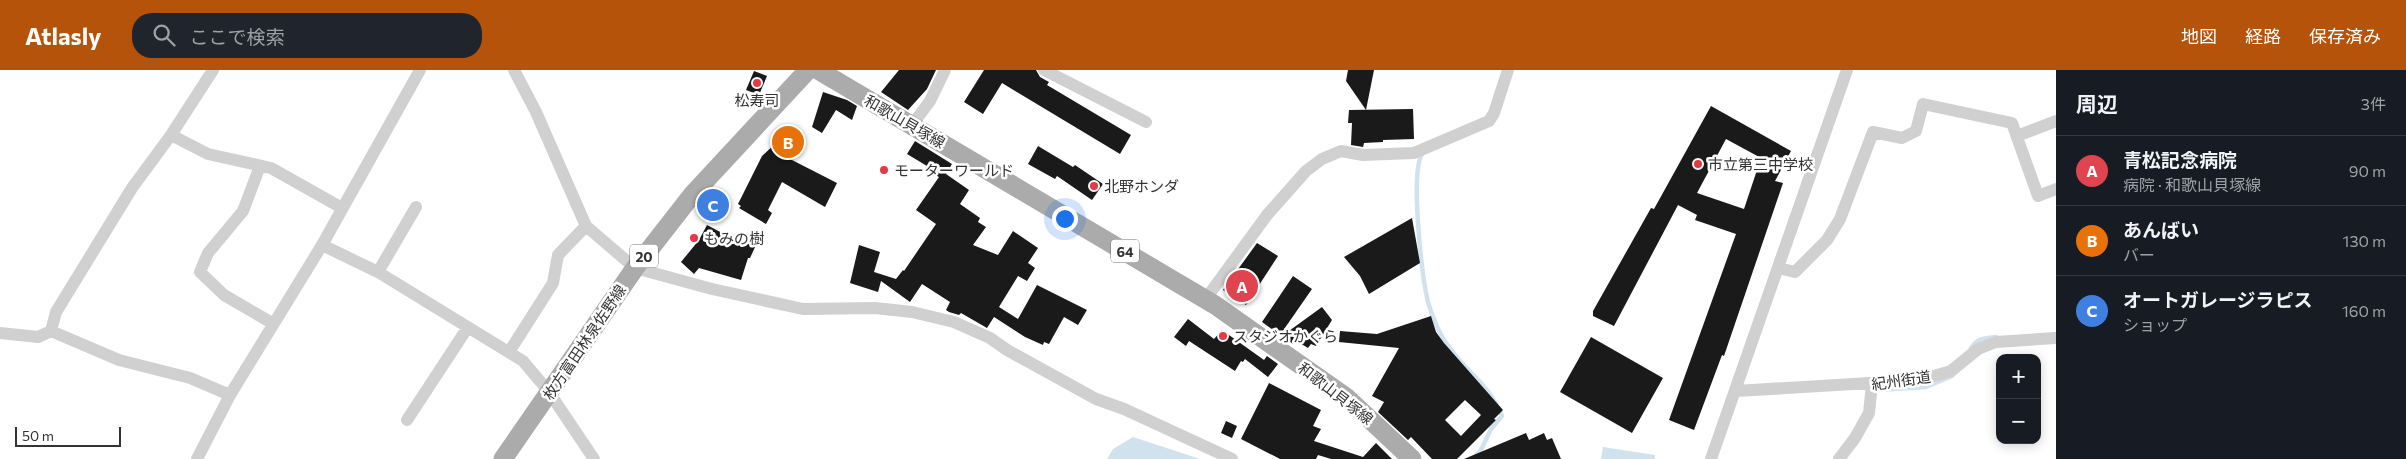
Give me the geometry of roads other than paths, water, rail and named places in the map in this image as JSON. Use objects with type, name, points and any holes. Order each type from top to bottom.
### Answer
[{"type":"main road","name":"枚方富田林泉佐野線","points":[[503,459],[635,268],[692,195],[808,70]]},
{"type":"main road","name":"和歌山貝塚線","points":[[818,70],[1206,300],[1346,397],[1412,459]]},
{"type":"street","points":[[51,331],[56,312],[132,188],[171,135],[213,70]]},
{"type":"street","points":[[196,459],[230,395],[272,323],[322,245],[420,70]]},
{"type":"street","points":[[514,70],[533,105],[586,226],[635,268],[712,289],[802,309],[875,308],[912,312],[954,322],[990,338],[1007,350],[1096,399],[1124,409],[1232,459]]},
{"type":"street","points":[[912,125],[930,101],[944,70]]},
{"type":"street","points":[[1044,70],[1146,122]]},
{"type":"street","points":[[1206,300],[1267,215],[1322,158],[1341,151],[1363,155],[1414,153],[1489,121],[1494,113],[1508,70]]},
{"type":"street","points":[[1711,459],[1848,70]]},
{"type":"street","points":[[1779,268],[1795,272],[1827,240],[1840,219],[1873,132],[1902,138],[1916,131],[1922,104],[2012,123],[2038,196],[2056,189]]},
{"type":"street","points":[[2017,136],[2056,121]]},
{"type":"street","points":[[171,135],[208,154],[271,168],[342,208]]},
{"type":"street","points":[[260,166],[243,211],[208,253],[200,272],[224,296],[272,323]]},
{"type":"street","points":[[378,272],[416,207]]},
{"type":"street","points":[[509,352],[552,283],[558,255],[586,226]]},
{"type":"street","points":[[322,245],[378,272],[523,361],[550,392],[594,459]]},
{"type":"street","points":[[407,420],[468,327]]},
{"type":"street","points":[[0,333],[38,337],[51,331],[119,360],[190,378],[230,395]]},
{"type":"street","name":"紀州街道","points":[[1736,391],[1920,380],[1951,371],[1978,350],[1996,342],[2056,338]]},
{"type":"street","points":[[1839,459],[1855,438],[1869,414],[1872,384]]},
{"type":"water","points":[[1133,437],[1200,459],[1107,459],[1113,449]]},
{"type":"water","points":[[1603,447],[1655,455],[1655,459],[1601,459]]},
{"type":"waterway","points":[[1422,154],[1417,182],[1417,203],[1420,249],[1428,302],[1446,342],[1484,387],[1502,416],[1491,429],[1480,452],[1472,459]]},
{"type":"waterway","points":[[1971,348],[1979,340],[1996,337]]},
{"type":"waterway","points":[[1878,390],[1926,387],[1952,376]]},
{"type":"place","name":"松寿司","points":[[757,83]]},
{"type":"place","name":"あんばい","points":[[788,142]]},
{"type":"place","name":"市立第三中学校","points":[[1698,164]]},
{"type":"place","name":"モーターワールド","points":[[884,170]]},
{"type":"place","name":"北野ホンダ","points":[[1094,186]]},
{"type":"place","name":"オートガレージラピス","points":[[713,205]]},
{"type":"place","name":"もみの樹","points":[[694,238]]},
{"type":"place","name":"青松記念病院","points":[[1242,286]]},
{"type":"place","name":"スタジオかぐら","points":[[1223,336]]}]
